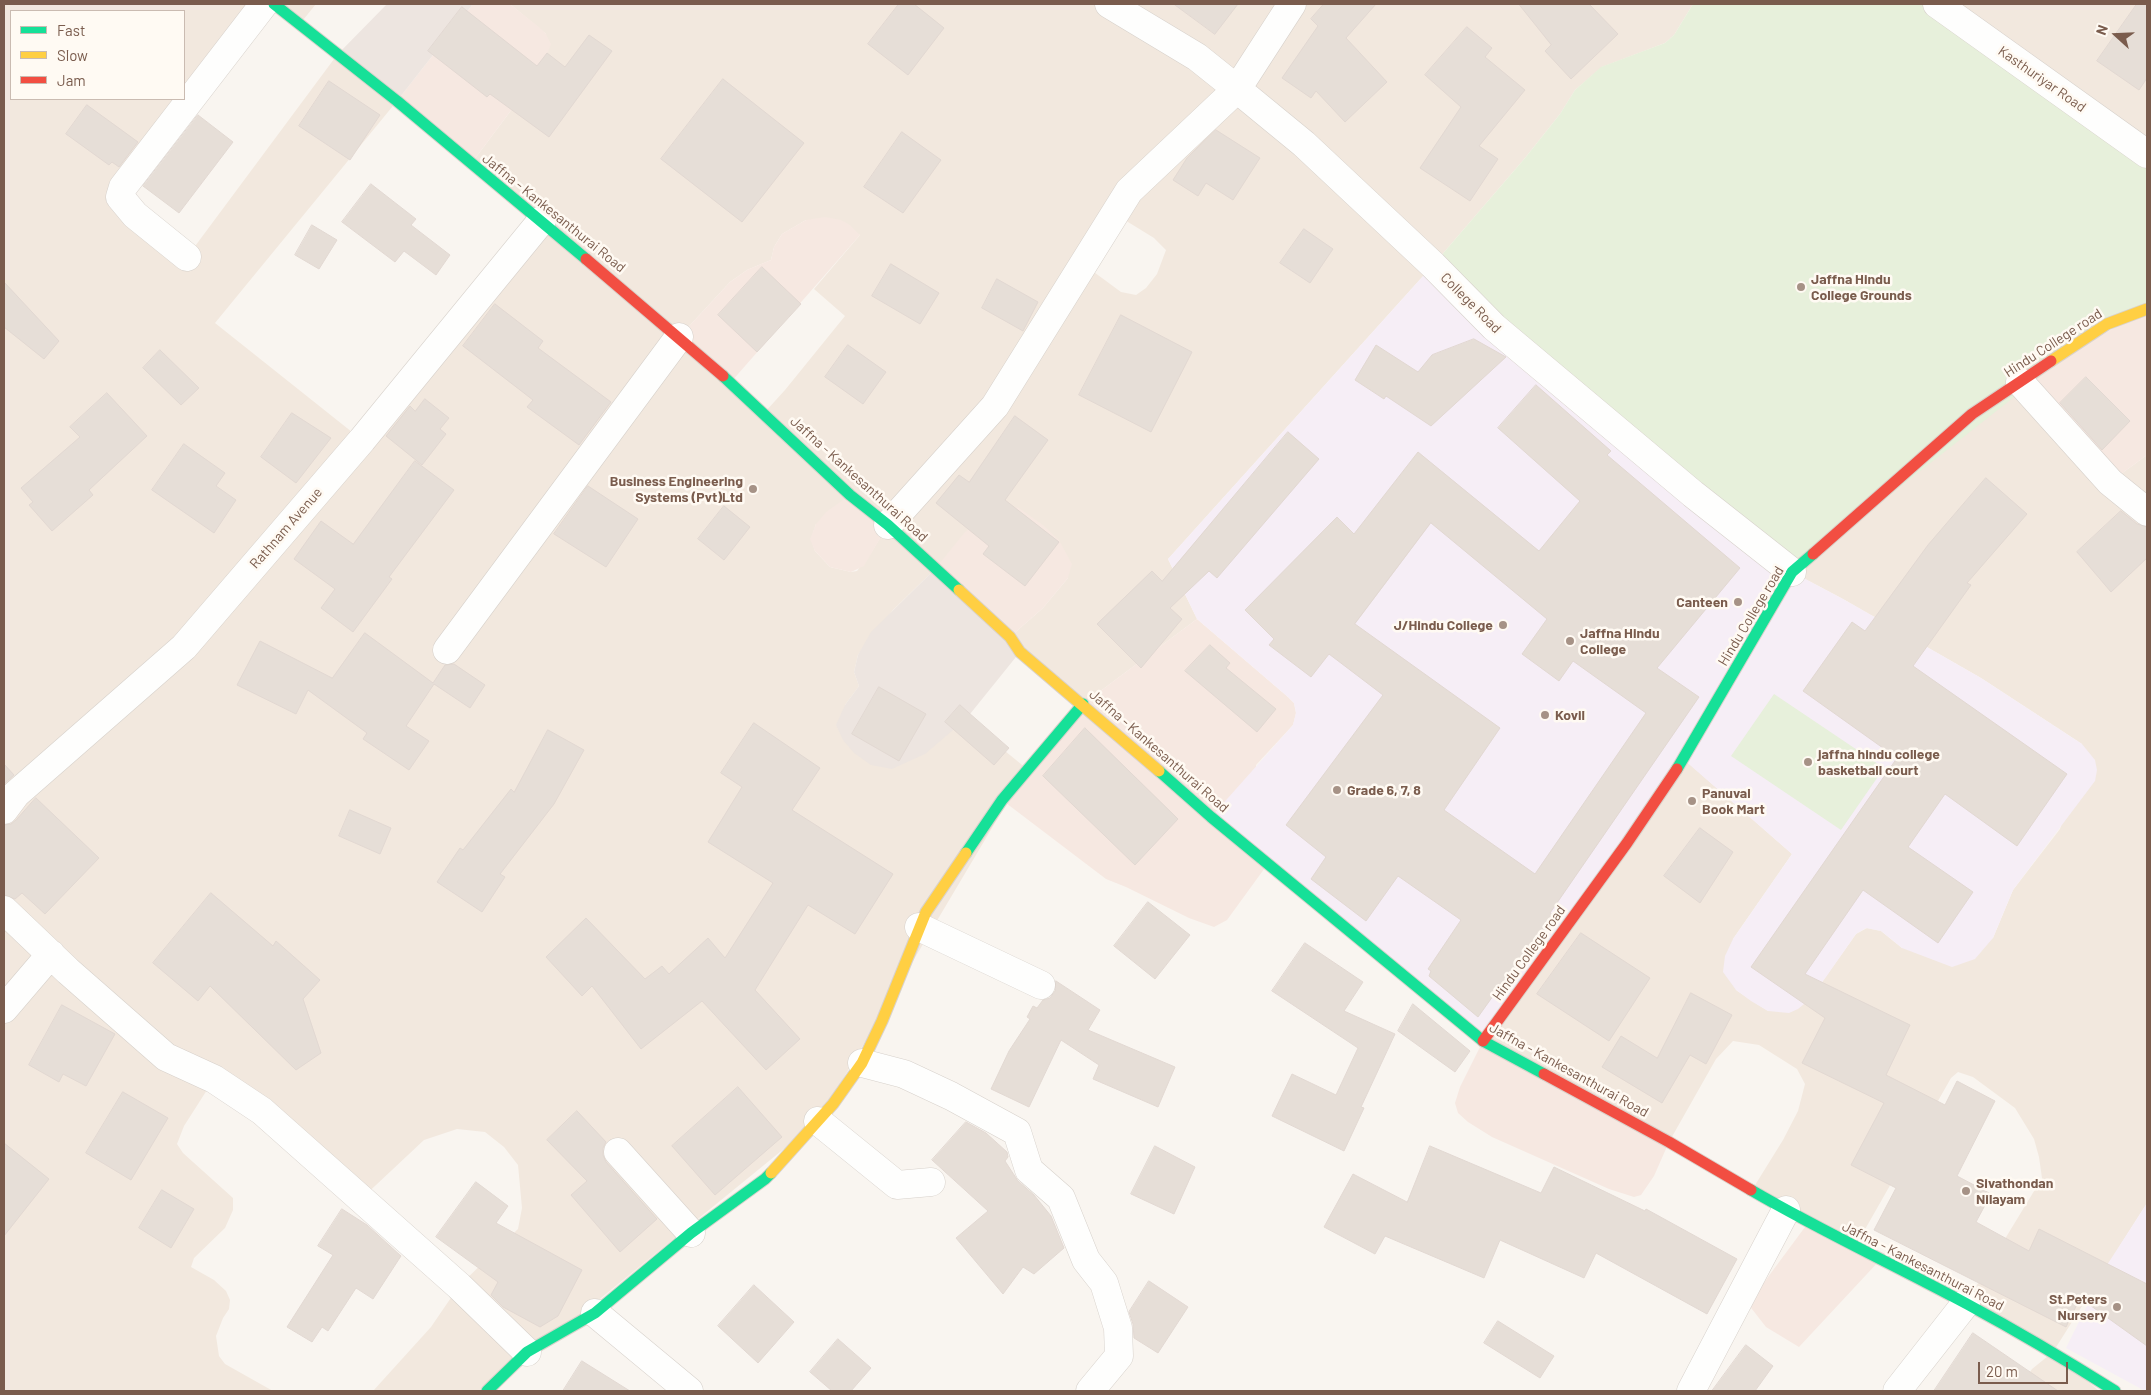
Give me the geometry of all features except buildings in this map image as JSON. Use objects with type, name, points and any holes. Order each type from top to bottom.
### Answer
[{"type":"main road","name":"Jaffna - Kankesanthurai Road","points":[[274,4],[397,101],[471,164],[542,220],[679,337],[764,412],[850,495],[888,525],[1010,637],[1020,652],[1083,704],[1267,865],[1484,1041],[1669,1142],[1786,1210],[1966,1304],[2053,1352],[2115,1391]]},
{"type":"main road","name":"Hindu College road","points":[[1484,1041],[1621,851],[1684,759],[1792,572],[1972,414],[2108,324],[2147,309]]},
{"type":"main road","points":[[487,1391],[527,1352],[595,1313],[690,1233],[765,1179],[833,1104],[862,1063],[882,1021],[926,912],[1002,800],[1083,704]]},
{"type":"street","points":[[187,257],[135,215],[120,197],[123,187],[264,4]]},
{"type":"street","name":"College Road","points":[[1109,4],[1197,57],[1237,89],[1311,151],[1433,265],[1494,327],[1693,494],[1792,572]]},
{"type":"street","points":[[888,525],[995,406],[1129,191],[1237,89],[1292,4]]},
{"type":"street","name":"Kasthuriyar Road","points":[[1936,4],[2147,154]]},
{"type":"street","name":"Rathnam Avenue","points":[[4,810],[16,794],[184,646],[362,440],[542,220]]},
{"type":"street","points":[[447,650],[679,337]]},
{"type":"street","points":[[2020,382],[2110,482],[2147,512]]},
{"type":"street","points":[[4,910],[68,971],[166,1057],[214,1079],[262,1111],[458,1286],[527,1352]]},
{"type":"street","points":[[919,928],[1040,985]]},
{"type":"street","points":[[4,1009],[51,954]]},
{"type":"street","points":[[862,1063],[912,1078],[951,1096],[1017,1132],[1029,1170],[1061,1198],[1086,1260],[1104,1283],[1118,1328],[1119,1356],[1090,1391]]},
{"type":"street","points":[[818,1121],[897,1186],[931,1182]]},
{"type":"street","points":[[618,1152],[690,1233]]},
{"type":"street","points":[[1691,1391],[1786,1210]]},
{"type":"street","points":[[1897,1391],[1966,1304]]},
{"type":"street","points":[[595,1313],[689,1391]]},
{"type":"shaded area","points":[[4,4],[264,4],[123,187],[187,257],[337,55],[397,101],[215,323],[362,440],[541,220],[471,164],[515,105],[546,34],[510,4],[1693,4],[1674,35],[1665,43],[1602,67],[1575,90],[1560,114],[1525,158],[1433,265],[1168,559],[1197,619],[1083,704],[1010,637],[1043,608],[1068,578],[935,569],[893,610],[858,655],[854,672],[859,686],[845,705],[966,719],[1027,769],[818,1121],[487,1391],[373,1391],[431,1327],[459,1286],[518,1229],[522,1208],[518,1165],[504,1147],[485,1132],[457,1129],[424,1140],[360,1200],[214,1079],[184,1126],[177,1144],[183,1153],[233,1198],[233,1210],[225,1228],[194,1258],[191,1267],[214,1280],[226,1291],[230,1300],[229,1309],[223,1318],[216,1336],[219,1356],[225,1364],[273,1391],[4,1391]],"holes":[[[1115,214],[1154,238],[1166,250],[1157,274],[1146,288],[1136,295],[1121,292],[1083,264]],[[806,220],[860,235],[814,289],[845,316],[765,412],[679,337],[730,282],[747,270],[771,260],[774,247],[782,234]],[[816,524],[888,525],[857,571],[851,572],[830,567],[815,551],[811,539]]]},
{"type":"shaded area","points":[[274,4],[316,4],[299,25]]},
{"type":"shaded area","points":[[387,4],[473,4],[397,101],[337,55]]},
{"type":"shaded area","points":[[473,4],[510,4],[539,27],[546,34],[551,44],[545,60],[515,105],[471,164],[397,101]]},
{"type":"shaded area","points":[[1937,4],[2147,4],[2147,154]]},
{"type":"shaded area","points":[[825,217],[841,220],[850,225],[860,235],[731,382],[679,337],[730,282],[747,270],[771,260],[774,247],[782,234],[806,220]]},
{"type":"shaded area","name":"Jaffna Hindu College","points":[[1433,265],[1792,572],[1981,678],[2082,744],[2095,760],[2097,770],[2095,781],[2013,890],[1993,938],[1975,959],[1952,967],[1902,948],[1881,931],[1866,928],[1856,934],[1809,1000],[1798,1009],[1789,1013],[1768,1011],[1751,1001],[1736,990],[1723,972],[1725,956],[1733,939],[1792,854],[1683,759],[1483,1041],[1211,817],[1293,725],[1296,713],[1294,703],[1288,697],[1197,619],[1168,559]]},
{"type":"shaded area","points":[[2147,309],[2147,455],[2110,482],[2020,382]]},
{"type":"shaded area","points":[[2020,382],[2110,482],[2147,455],[2147,1203],[2053,1352],[1966,1303],[2042,1178],[2034,1139],[2015,1108],[1973,1077],[1958,1072],[1951,1078],[1855,1247],[1752,1190],[1783,1140],[1798,1111],[1805,1084],[1797,1069],[1759,1045],[1733,1041],[1716,1059],[1669,1142],[1483,1041],[1684,759],[1792,854],[1733,939],[1736,990],[1768,1011],[1809,1000],[1856,934],[1867,928],[1881,931],[1902,948],[1993,938],[2013,890],[2060,829],[2082,744],[1981,678],[1792,572]]},
{"type":"shaded area","points":[[850,495],[888,525],[864,566],[851,572],[830,567],[815,551],[810,539],[816,524],[826,512]]},
{"type":"shaded area","points":[[995,504],[1019,508],[1043,525],[1059,540],[1072,564],[1068,578],[1043,608],[1010,637],[935,569],[964,533]]},
{"type":"shaded area","points":[[935,569],[1020,652],[966,719],[925,754],[892,769],[871,765],[854,753],[843,740],[836,725],[845,705],[859,686],[854,672],[858,655],[871,632]]},
{"type":"shaded area","points":[[1197,619],[1288,697],[1294,703],[1296,713],[1293,725],[1256,765],[1267,865],[1227,920],[1214,927],[1189,918],[1106,879],[1002,800],[1083,704]]},
{"type":"shaded area","points":[[1483,1041],[1669,1142],[1654,1176],[1641,1195],[1634,1197],[1609,1189],[1492,1137],[1468,1122],[1458,1113],[1455,1103],[1460,1087]]},
{"type":"shaded area","name":"St.Peters Nursery","points":[[2147,1203],[2147,1388],[2145,1391],[2066,1348],[2107,1265]]},
{"type":"shaded area","points":[[1808,1223],[1880,1260],[1799,1347],[1766,1327],[1748,1304]]},
{"type":"shaded area","points":[[2053,1352],[2099,1391],[2017,1391],[2032,1369]]},
{"type":"green space","name":"Jaffna Hindu College Grounds","points":[[1693,4],[1937,4],[2147,154],[2147,309],[2107,324],[1792,572],[1433,265],[1525,158],[1560,114],[1575,90],[1601,67],[1665,43],[1674,35]]},
{"type":"green space","name":"jaffna hindu college basketball court","points":[[1774,694],[1884,768],[1841,830],[1731,756]]},
{"type":"traffic: fast","points":[[274,4],[397,101],[586,259]]},
{"type":"traffic: fast","points":[[723,376],[850,495],[888,525],[959,590]]},
{"type":"traffic: fast","points":[[1677,769],[1792,572],[1813,554]]},
{"type":"traffic: fast","points":[[966,853],[1002,800],[1083,704]]},
{"type":"traffic: fast","points":[[1159,771],[1211,817],[1483,1041],[1544,1074]]},
{"type":"traffic: fast","points":[[487,1391],[527,1352],[595,1313],[691,1233],[771,1173]]},
{"type":"traffic: fast","points":[[1751,1190],[1804,1220],[1986,1314],[2115,1391]]},
{"type":"traffic: slow","points":[[2051,361],[2107,324],[2147,309]]},
{"type":"traffic: slow","points":[[959,590],[1010,637],[1020,652],[1159,771]]},
{"type":"traffic: slow","points":[[771,1173],[833,1104],[862,1063],[882,1021],[926,912],[966,853]]},
{"type":"traffic: jam","points":[[586,259],[723,376]]},
{"type":"traffic: jam","points":[[1813,554],[1972,414],[2051,361]]},
{"type":"traffic: jam","points":[[1483,1041],[1627,843],[1677,769]]},
{"type":"traffic: jam","points":[[1544,1074],[1669,1142],[1751,1190]]},
{"type":"place","name":"Jaffna Hindu College Grounds","points":[[1801,287]]},
{"type":"place","name":"Business Engineering Systems (Pvt)Ltd","points":[[753,489]]},
{"type":"place","name":"Canteen","points":[[1738,602]]},
{"type":"place","name":"J/Hindu College","points":[[1503,625]]},
{"type":"place","name":"Jaffna Hindu College","points":[[1570,641]]},
{"type":"place","name":"Kovil","points":[[1545,715]]},
{"type":"place","name":"jaffna hindu college basketball court","points":[[1808,762]]},
{"type":"place","name":"Grade 6, 7, 8","points":[[1337,790]]},
{"type":"place","name":"Panuval Book Mart","points":[[1692,801]]},
{"type":"place","name":"Sivathondan Nilayam","points":[[1966,1191]]},
{"type":"place","name":"St.Peters Nursery","points":[[2117,1307]]}]
